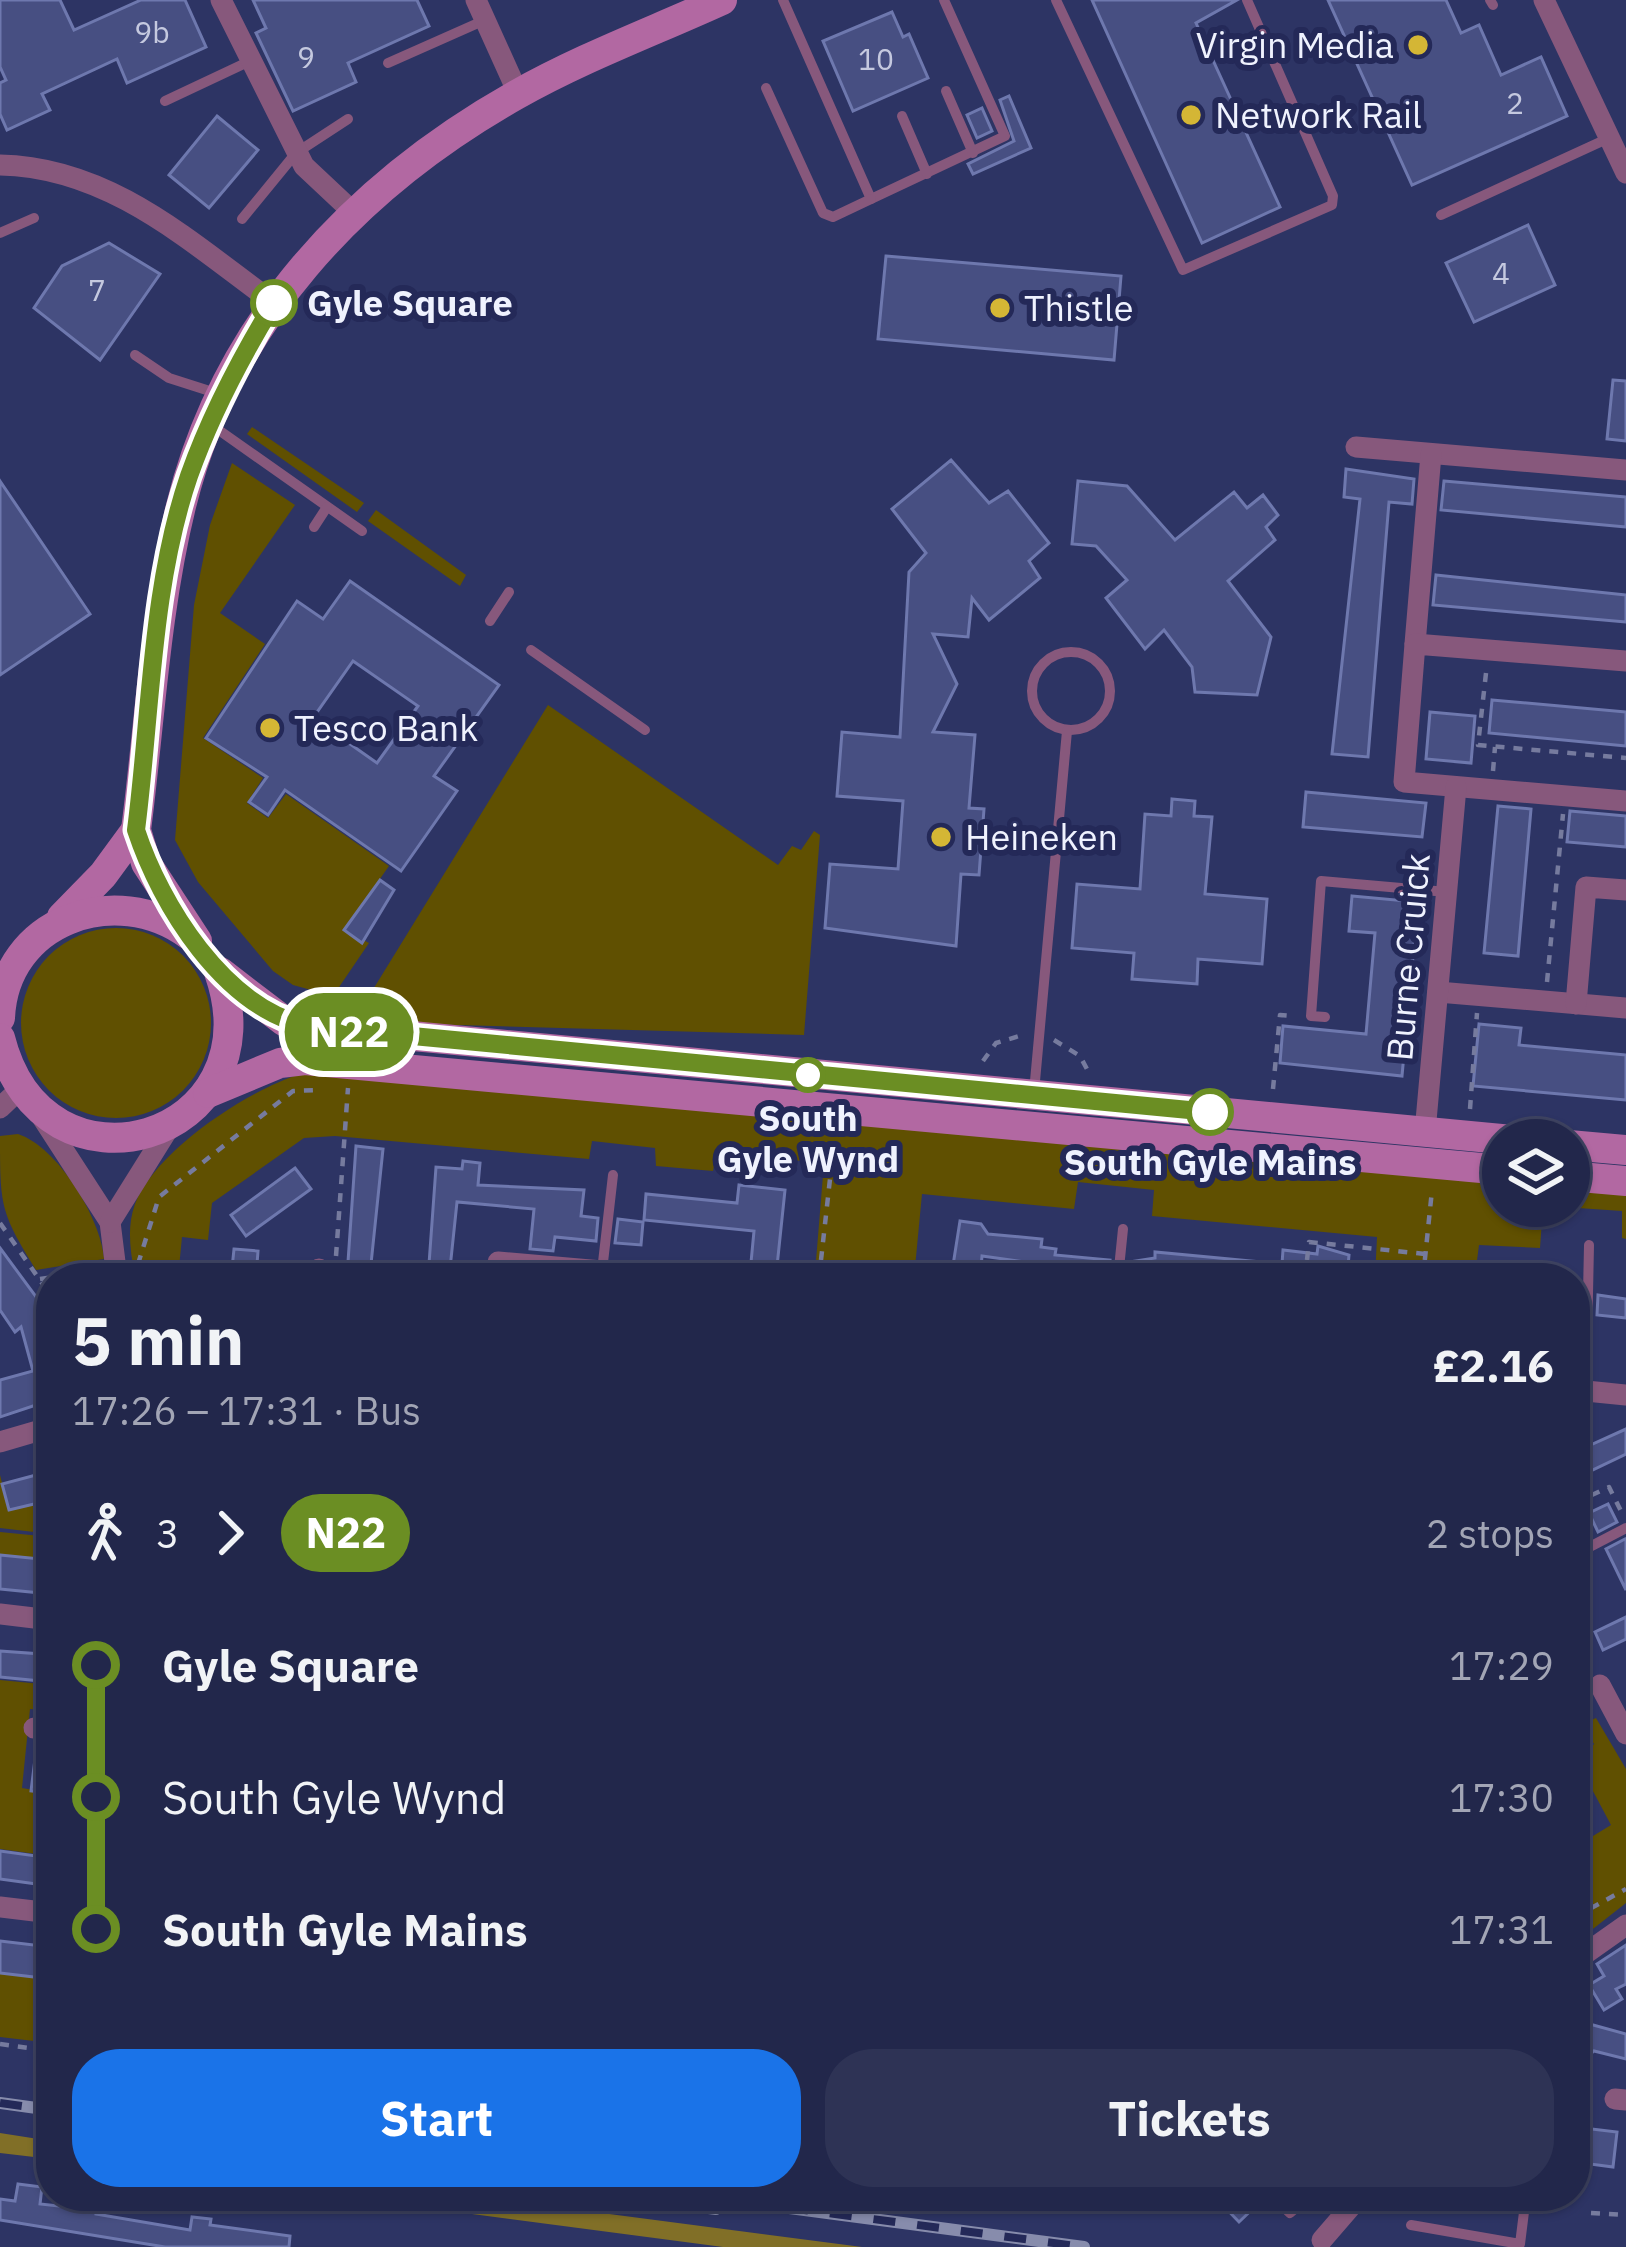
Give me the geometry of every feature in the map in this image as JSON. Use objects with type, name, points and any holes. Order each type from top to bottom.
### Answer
[{"type":"street","points":[[221,0],[296,153],[352,212]]},
{"type":"street","points":[[1544,0],[1626,172]]},
{"type":"street","points":[[705,4],[518,93],[430,148],[314,249],[274,303],[216,410],[180,508],[164,595],[136,830],[146,862],[197,940],[220,972],[284,1021],[307,1026],[1034,1095],[1424,1168],[1482,1150]]},
{"type":"street","points":[[481,10],[518,93]]},
{"type":"street","points":[[0,165],[66,172],[100,185],[166,224],[274,303]]},
{"type":"street","points":[[1356,447],[1626,470]]},
{"type":"street","points":[[1431,454],[1404,782],[1626,801]]},
{"type":"street","points":[[1415,644],[1626,661]]},
{"type":"street","name":"Burne Cruick","points":[[1424,1168],[1456,787]]},
{"type":"street","points":[[0,1018],[11,971],[104,875],[136,830]]},
{"type":"street","points":[[1576,1004],[1586,886],[1626,890]]},
{"type":"street","points":[[0,953],[97,910],[142,910],[197,940]]},
{"type":"street","points":[[208,1093],[224,1065],[231,1034],[220,972]]},
{"type":"street","points":[[1438,992],[1626,1008]]},
{"type":"street","points":[[110,1222],[171,1125],[208,1093],[280,1063],[305,1060],[1424,1168],[1482,1169]]},
{"type":"street","points":[[10,1079],[66,1128],[100,1138],[136,1138],[171,1125]]},
{"type":"street","points":[[10,1079],[110,1222],[115,1263]]},
{"type":"street","points":[[1590,1147],[1626,1150]]},
{"type":"street","points":[[1590,1178],[1626,1181]]},
{"type":"street","points":[[498,1262],[506,1263]]},
{"type":"street","points":[[1590,1397],[1626,1395]]},
{"type":"street","points":[[0,1442],[36,1431]]},
{"type":"street","points":[[0,1614],[36,1618]]},
{"type":"street","points":[[1600,1685],[1626,1734]]},
{"type":"street","points":[[0,1907],[36,1911]]},
{"type":"street","points":[[1590,1950],[1626,1925]]},
{"type":"street","points":[[1322,2240],[1347,2211]]},
{"type":"lane","points":[[783,0],[871,199]]},
{"type":"lane","points":[[766,88],[823,213],[833,217],[1001,140],[1004,130],[944,0]]},
{"type":"lane","points":[[1056,0],[1183,270],[1332,206],[1333,196],[1247,0]]},
{"type":"lane","points":[[388,63],[481,10]]},
{"type":"lane","points":[[165,101],[250,61]]},
{"type":"lane","points":[[946,91],[973,153]]},
{"type":"lane","points":[[902,116],[927,174]]},
{"type":"lane","points":[[242,219],[296,153],[348,119]]},
{"type":"lane","points":[[1442,214],[1609,138]]},
{"type":"lane","points":[[0,233],[34,218]]},
{"type":"lane","points":[[135,355],[216,410],[362,531]]},
{"type":"lane","points":[[314,527],[328,507]]},
{"type":"lane","points":[[490,621],[509,592]]},
{"type":"lane","points":[[531,650],[646,730]]},
{"type":"lane","points":[[1075,652],[1099,664],[1107,675],[1109,700],[1098,720],[1066,731],[1042,719],[1031,694],[1032,681],[1048,658],[1075,652]]},
{"type":"lane","points":[[1034,1095],[1066,731]]},
{"type":"lane","points":[[1325,1017],[1311,1016],[1321,881],[1447,892]]},
{"type":"lane","points":[[604,1263],[613,1175]]},
{"type":"lane","points":[[1120,1263],[1124,1229]]},
{"type":"lane","points":[[1588,1263],[1589,1245]]},
{"type":"lane","points":[[1590,1546],[1626,1524]]},
{"type":"lane","points":[[1411,2225],[1520,2245],[1524,2211]]},
{"type":"path","points":[[1489,650],[1478,745],[1626,758]]},
{"type":"path","points":[[1545,1000],[1565,796]]},
{"type":"path","points":[[1470,1109],[1478,995]]},
{"type":"path","points":[[1273,1089],[1280,1015],[1311,1016]]},
{"type":"path","points":[[141,1263],[159,1197],[214,1148],[292,1091],[348,1088],[325,1263]]},
{"type":"path","points":[[818,1133],[836,1134],[821,1263]]},
{"type":"path","points":[[1424,1168],[1451,1192]]},
{"type":"path","points":[[1424,1168],[1424,1263]]},
{"type":"path","points":[[0,1223],[36,1274]]},
{"type":"path","points":[[1307,1263],[1309,1242],[1425,1254]]},
{"type":"path","points":[[1590,1496],[1609,1487],[1626,1524]]},
{"type":"path","points":[[1590,1669],[1600,1685]]},
{"type":"path","points":[[1590,1909],[1626,1889]]},
{"type":"path","points":[[0,2044],[36,2049]]},
{"type":"path","points":[[1591,2213],[1626,2215]]},
{"type":"shaded area","points":[[252,427],[364,503],[357,512],[247,434]]},
{"type":"shaded area","points":[[232,463],[295,505],[220,613],[265,644],[203,738],[263,778],[247,803],[268,818],[286,794],[389,866],[344,930],[369,943],[333,996],[293,985],[273,971],[198,882],[175,840],[194,605],[210,525]]},
{"type":"shaded area","points":[[376,510],[466,575],[460,586],[368,521]]},
{"type":"shaded area","points":[[548,705],[778,865],[792,846],[801,850],[814,831],[820,835],[804,1035],[353,1022]]},
{"type":"shaded area","points":[[116,928],[152,935],[183,956],[204,987],[211,1023],[204,1059],[183,1090],[152,1111],[116,1118],[80,1111],[49,1090],[28,1059],[21,1023],[28,987],[49,956],[80,935]]},
{"type":"shaded area","points":[[300,1074],[1482,1181],[1482,1227],[1542,1227],[1540,1248],[1479,1245],[1477,1263],[1376,1263],[1377,1237],[1152,1216],[1154,1190],[1078,1182],[1074,1209],[922,1194],[915,1263],[816,1263],[824,1163],[716,1153],[713,1171],[656,1166],[655,1148],[592,1141],[589,1159],[335,1136],[304,1138],[212,1203],[208,1240],[182,1237],[179,1263],[133,1263],[132,1213],[146,1184],[182,1144],[255,1094]]},
{"type":"shaded area","points":[[18,1134],[33,1141],[62,1169],[95,1224],[104,1259],[36,1263],[36,1270],[9,1221],[2,1194],[0,1136]]},
{"type":"shaded area","points":[[1590,1191],[1626,1194],[1626,1239],[1622,1238],[1622,1211],[1590,1209]]},
{"type":"shaded area","points":[[0,1475],[9,1510],[31,1505],[35,1498],[36,1532],[0,1528]]},
{"type":"shaded area","points":[[0,1532],[36,1536],[36,1563],[0,1555]]},
{"type":"shaded area","points":[[0,1680],[36,1684],[22,1788],[36,1790],[36,1854],[0,1849]]},
{"type":"shaded area","points":[[1596,1718],[1626,1769],[1626,1903],[1590,1931],[1590,1838],[1611,1825],[1590,1786],[1594,1744],[1590,1721]]},
{"type":"shaded area","points":[[0,1973],[36,1975],[36,2041],[0,2037]]},
{"type":"shaded area","points":[[0,2133],[36,2139],[36,2157],[0,2153]]},
{"type":"shaded area","points":[[449,2211],[586,2211],[862,2247],[723,2247]]},
{"type":"building","points":[[0,0],[60,0],[74,30],[141,0],[185,0],[206,47],[127,83],[117,59],[42,94],[50,110],[7,130],[0,114],[0,83],[6,80],[0,67]]},
{"type":"building","points":[[253,0],[417,0],[429,26],[348,63],[356,82],[293,111],[256,33],[266,28]]},
{"type":"building","name":"Network Rail","points":[[1092,0],[1237,0],[1196,23],[1280,207],[1202,243]]},
{"type":"building","points":[[1328,0],[1446,0],[1461,33],[1479,25],[1501,75],[1541,57],[1567,116],[1412,185]]},
{"type":"building","points":[[892,12],[903,37],[909,34],[928,78],[853,111],[823,41]]},
{"type":"building","points":[[1009,96],[1031,148],[973,174],[968,164],[1014,141],[1000,100]]},
{"type":"building","points":[[982,108],[992,131],[977,138],[967,115]]},
{"type":"building","points":[[217,116],[258,150],[209,208],[169,175]]},
{"type":"building","points":[[1528,225],[1555,285],[1474,322],[1446,263]]},
{"type":"building","points":[[109,243],[160,274],[100,360],[34,308],[62,266]]},
{"type":"building","name":"Thistle","points":[[886,256],[1121,276],[1114,360],[878,339]]},
{"type":"building","points":[[1613,380],[1626,381],[1626,441],[1607,439]]},
{"type":"building","points":[[951,460],[989,503],[1008,491],[1049,543],[1029,561],[1040,578],[989,620],[972,598],[968,637],[933,634],[957,684],[933,732],[975,735],[969,808],[984,809],[979,875],[961,874],[956,946],[825,928],[830,864],[898,869],[903,801],[837,796],[842,732],[900,737],[909,572],[926,553],[892,509]]},
{"type":"building","points":[[1346,469],[1414,479],[1412,504],[1389,502],[1368,757],[1332,754],[1360,499],[1344,497]]},
{"type":"building","points":[[0,481],[90,614],[0,675]]},
{"type":"building","points":[[1078,481],[1127,486],[1175,540],[1234,492],[1247,508],[1263,495],[1278,515],[1266,527],[1275,540],[1228,581],[1271,637],[1257,695],[1195,692],[1192,667],[1164,630],[1145,649],[1106,598],[1127,580],[1096,546],[1072,544]]},
{"type":"building","points":[[1444,481],[1626,497],[1626,527],[1441,510]]},
{"type":"building","points":[[1436,575],[1626,595],[1626,622],[1433,605]]},
{"type":"building","name":"Tesco Bank","points":[[350,581],[499,685],[434,776],[457,791],[401,871],[285,790],[268,815],[249,802],[267,777],[206,738],[297,601],[323,619]],"holes":[[[353,661],[418,706],[377,763],[313,718]]]},
{"type":"building","points":[[1492,700],[1626,712],[1626,746],[1489,733]]},
{"type":"building","points":[[1430,712],[1475,716],[1471,763],[1426,759]]},
{"type":"building","points":[[1306,792],[1426,803],[1422,837],[1303,827]]},
{"type":"building","points":[[1172,799],[1195,801],[1194,816],[1212,817],[1205,894],[1267,899],[1262,964],[1198,959],[1197,984],[1132,979],[1134,953],[1072,948],[1077,884],[1140,889],[1145,814],[1171,816]]},
{"type":"building","points":[[1498,806],[1531,809],[1518,956],[1484,953]]},
{"type":"building","points":[[1570,811],[1626,816],[1626,847],[1567,842]]},
{"type":"building","points":[[380,880],[394,890],[362,943],[344,930]]},
{"type":"building","points":[[1352,896],[1418,902],[1402,1076],[1280,1063],[1283,1026],[1366,1034],[1375,933],[1349,931]]},
{"type":"building","points":[[1479,1024],[1521,1028],[1519,1045],[1626,1055],[1626,1100],[1473,1086]]},
{"type":"building","points":[[356,1146],[383,1149],[371,1263],[348,1262]]},
{"type":"building","points":[[463,1161],[480,1163],[478,1185],[584,1190],[581,1216],[598,1218],[596,1241],[555,1237],[553,1251],[530,1249],[534,1209],[457,1202],[451,1263],[429,1263],[436,1167],[462,1169]]},
{"type":"building","points":[[295,1168],[311,1189],[246,1236],[231,1215]]},
{"type":"building","points":[[739,1185],[785,1190],[777,1263],[751,1263],[754,1231],[644,1220],[646,1194],[737,1203]]},
{"type":"building","points":[[618,1219],[643,1222],[641,1245],[615,1243]]},
{"type":"building","points":[[960,1221],[981,1224],[988,1234],[1042,1239],[1041,1247],[1056,1249],[1055,1255],[1110,1260],[1032,1263],[982,1256],[981,1263],[953,1263]]},
{"type":"building","points":[[1318,1246],[1349,1255],[1348,1263],[1282,1263],[1283,1250],[1317,1254]]},
{"type":"building","points":[[0,1248],[36,1297],[36,1405],[0,1417],[0,1380],[33,1371],[21,1327],[15,1332],[0,1310]]},
{"type":"building","points":[[234,1249],[258,1251],[257,1263],[233,1263]]},
{"type":"building","points":[[1155,1252],[1271,1263],[1129,1263],[1155,1258]]},
{"type":"building","points":[[1598,1295],[1626,1299],[1626,1318],[1597,1315]]},
{"type":"building","points":[[1626,1429],[1626,1454],[1590,1471],[1590,1445]]},
{"type":"building","points":[[36,1475],[36,1504],[9,1510],[2,1484]]},
{"type":"building","points":[[1608,1504],[1617,1522],[1598,1532],[1590,1513]]},
{"type":"building","points":[[1626,1541],[1626,1590],[1606,1549]]},
{"type":"building","points":[[0,1555],[36,1559],[36,1593],[0,1589]]},
{"type":"building","points":[[1626,1617],[1626,1639],[1603,1650],[1595,1632]]},
{"type":"building","points":[[0,1651],[36,1654],[36,1681],[0,1677]]},
{"type":"building","points":[[35,1759],[36,1759],[36,1792],[31,1791]]},
{"type":"building","points":[[0,1851],[36,1856],[36,1884],[0,1879]]},
{"type":"building","points":[[0,1941],[36,1945],[36,1977],[0,1973]]},
{"type":"building","points":[[1626,1945],[1626,1984],[1616,1989],[1622,1999],[1604,2010],[1590,1987],[1604,1976],[1597,1964]]},
{"type":"building","points":[[1590,2024],[1626,2034],[1626,2059],[1594,2051],[1590,2055]]},
{"type":"building","points":[[1590,2129],[1617,2132],[1613,2167],[1590,2164]]},
{"type":"building","points":[[18,2184],[36,2186],[36,2211],[96,2211],[190,2230],[192,2217],[211,2219],[210,2225],[290,2236],[289,2247],[165,2247],[0,2220],[0,2199],[15,2201]]},
{"type":"building","points":[[1228,2211],[1250,2211],[1239,2222]]},
{"type":"railway","points":[[0,2103],[36,2108]]},
{"type":"railway","points":[[812,2211],[1084,2247]]},
{"type":"bus line","name":"N22","points":[[274,303],[236,365],[209,424],[180,508],[164,595],[136,830],[146,862],[197,940],[220,972],[255,1003],[284,1021],[356,1033],[1210,1112]]},
{"type":"place","name":"Virgin Media","points":[[1418,45]]},
{"type":"place","name":"Network Rail","points":[[1191,115]]},
{"type":"place","name":"Gyle Square","points":[[274,303]]},
{"type":"place","name":"Thistle","points":[[1000,308]]},
{"type":"place","name":"Tesco Bank","points":[[270,728]]},
{"type":"place","name":"Heineken","points":[[941,837]]},
{"type":"place","name":"South Gyle Wynd","points":[[808,1075]]},
{"type":"place","name":"South Gyle Mains","points":[[1210,1112]]}]
